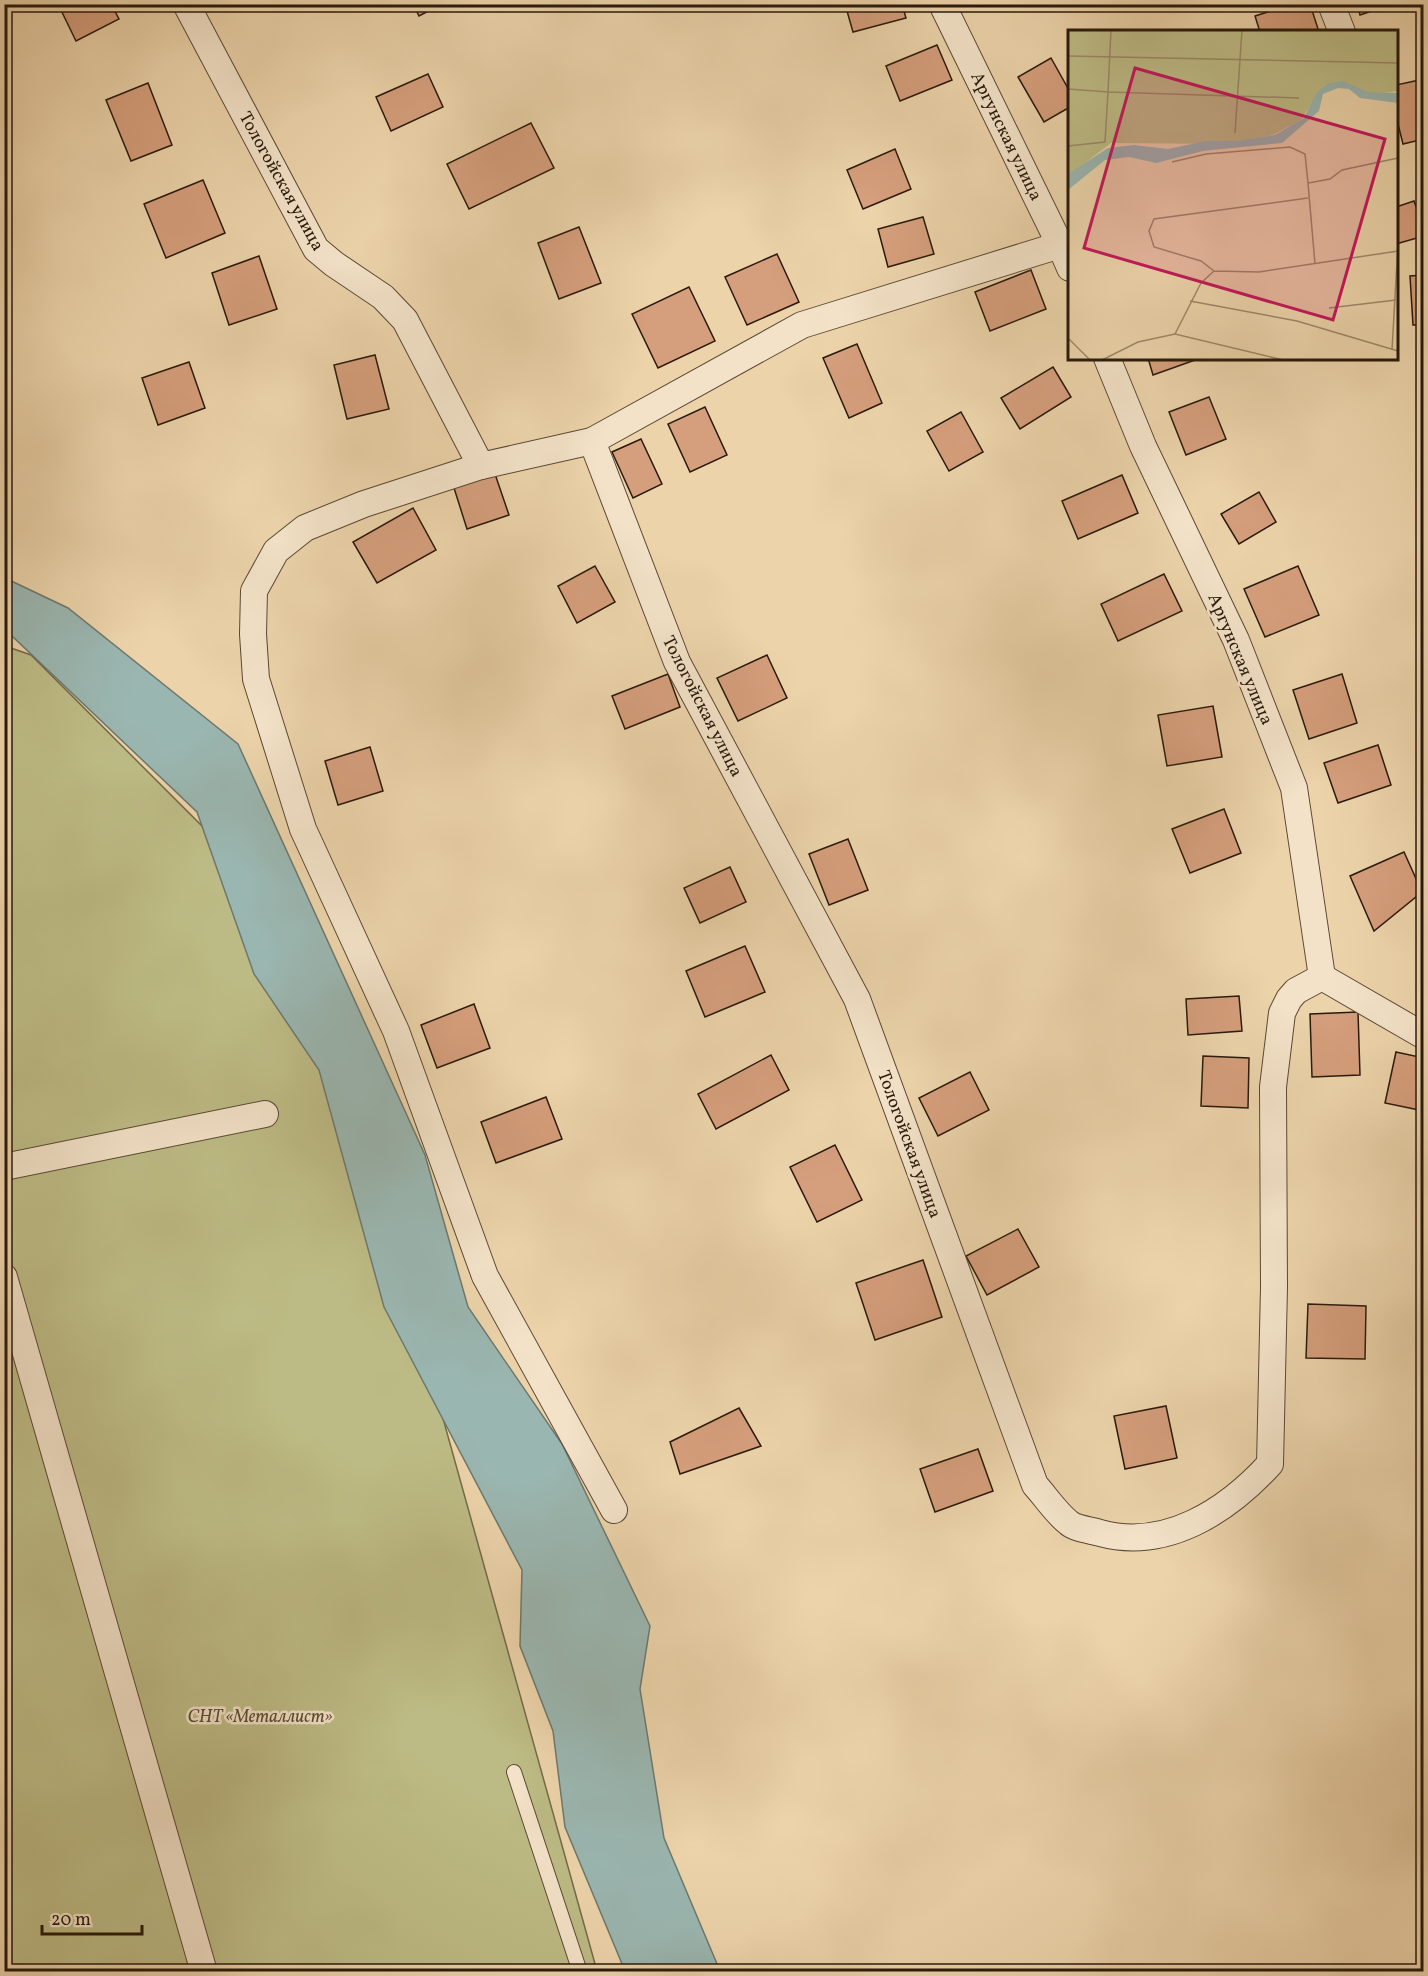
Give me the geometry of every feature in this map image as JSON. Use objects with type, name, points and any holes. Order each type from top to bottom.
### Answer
[{"type":"street","name":"Тологойская улица","points":[[186,4],[316,249],[383,297],[405,320],[481,466]]},
{"type":"street","name":"Аргунская улица","points":[[942,4],[1065,256]]},
{"type":"street","points":[[1331,4],[1341,30]]},
{"type":"street","points":[[614,1510],[484,1276],[396,1031],[303,829],[256,679],[253,634],[254,591],[276,551],[305,528],[364,504],[481,466],[592,441],[802,325],[1065,256]]},
{"type":"street","name":"Аргунская улица","points":[[1108,360],[1143,446],[1236,640],[1294,788],[1322,976]]},
{"type":"street","name":"Тологойская улица","points":[[592,441],[677,662],[857,999],[1035,1485],[1070,1524],[1118,1538],[1165,1534],[1194,1524],[1250,1486],[1270,1464],[1274,1287],[1273,1087],[1282,1013],[1296,991],[1322,976]]},
{"type":"street","points":[[1322,976],[1424,1036]]},
{"type":"street","points":[[4,1167],[264,1114]]},
{"type":"street","points":[[4,1277],[204,1971]]},
{"type":"lane","points":[[514,1772],[580,1971]]},
{"type":"green space","name":"СНТ «Металлист»","points":[[5,646],[31,655],[202,826],[279,965],[364,1135],[597,1971],[5,1972]]},
{"type":"water","points":[[5,578],[68,608],[238,744],[425,1155],[468,1307],[562,1444],[650,1626],[640,1689],[664,1838],[720,1971],[625,1971],[565,1827],[553,1731],[520,1646],[522,1570],[384,1307],[319,1070],[254,974],[197,812],[13,637],[5,636]]},
{"type":"building","points":[[58,4],[111,4],[119,19],[76,41]]},
{"type":"building","points":[[413,4],[442,4],[419,16]]},
{"type":"building","points":[[845,4],[902,4],[906,18],[853,32]]},
{"type":"building","points":[[1293,4],[1310,4],[1318,30],[1259,30],[1255,16]]},
{"type":"building","points":[[1357,4],[1393,4],[1360,15]]},
{"type":"building","points":[[937,45],[952,80],[900,101],[886,66]]},
{"type":"building","points":[[1051,58],[1068,88],[1068,108],[1044,122],[1018,77]]},
{"type":"building","points":[[428,74],[443,107],[391,131],[376,97]]},
{"type":"building","points":[[1424,79],[1424,139],[1403,144],[1398,124],[1398,85]]},
{"type":"building","points":[[148,83],[172,145],[131,161],[106,100]]},
{"type":"building","points":[[531,123],[554,168],[469,209],[447,164]]},
{"type":"building","points":[[895,149],[911,189],[863,209],[847,170]]},
{"type":"building","points":[[203,180],[225,233],[166,258],[144,204]]},
{"type":"building","points":[[1414,201],[1424,229],[1424,236],[1398,243],[1398,206]]},
{"type":"building","points":[[923,217],[934,254],[888,267],[878,229]]},
{"type":"building","points":[[579,227],[601,283],[559,299],[538,243]]},
{"type":"building","points":[[777,254],[799,302],[747,325],[725,277]]},
{"type":"building","points":[[259,256],[277,309],[229,325],[212,273]]},
{"type":"building","points":[[1031,270],[1046,309],[990,331],[975,292]]},
{"type":"building","points":[[1424,275],[1424,325],[1413,325],[1410,276]]},
{"type":"building","points":[[689,287],[715,341],[658,368],[632,314]]},
{"type":"building","points":[[857,344],[882,403],[849,418],[823,358]]},
{"type":"building","points":[[375,355],[389,409],[347,419],[334,365]]},
{"type":"building","points":[[1149,360],[1195,360],[1153,375]]},
{"type":"building","points":[[189,362],[205,408],[158,425],[142,378]]},
{"type":"building","points":[[1053,367],[1071,397],[1020,429],[1001,398]]},
{"type":"building","points":[[1209,397],[1226,439],[1186,455],[1169,412]]},
{"type":"building","points":[[705,407],[727,455],[690,472],[668,424]]},
{"type":"building","points":[[961,412],[983,452],[949,471],[927,431]]},
{"type":"building","points":[[641,439],[662,484],[633,498],[612,452]]},
{"type":"building","points":[[495,474],[509,515],[467,529],[454,488]]},
{"type":"building","points":[[1122,475],[1138,513],[1078,539],[1062,501]]},
{"type":"building","points":[[1259,492],[1276,522],[1239,544],[1221,514]]},
{"type":"building","points":[[413,508],[436,550],[377,583],[353,542]]},
{"type":"building","points":[[595,566],[615,602],[577,623],[558,586]]},
{"type":"building","points":[[1298,566],[1319,615],[1265,637],[1244,589]]},
{"type":"building","points":[[1164,574],[1182,611],[1118,641],[1101,604]]},
{"type":"building","points":[[767,655],[787,698],[738,721],[717,678]]},
{"type":"building","points":[[668,674],[680,707],[625,729],[612,696]]},
{"type":"building","points":[[1342,674],[1357,723],[1309,739],[1293,690]]},
{"type":"building","points":[[1213,706],[1222,757],[1167,766],[1158,715]]},
{"type":"building","points":[[1378,745],[1391,785],[1338,803],[1324,763]]},
{"type":"building","points":[[370,747],[383,791],[338,805],[325,761]]},
{"type":"building","points":[[1224,809],[1241,853],[1190,873],[1172,829]]},
{"type":"building","points":[[848,839],[868,890],[829,905],[809,854]]},
{"type":"building","points":[[1404,852],[1422,892],[1374,931],[1350,876]]},
{"type":"building","points":[[730,867],[746,902],[700,923],[684,888]]},
{"type":"building","points":[[745,946],[765,992],[705,1017],[686,971]]},
{"type":"building","points":[[1239,996],[1242,1031],[1188,1035],[1186,999]]},
{"type":"building","points":[[474,1004],[490,1048],[437,1068],[421,1025]]},
{"type":"building","points":[[1358,1012],[1360,1075],[1312,1077],[1310,1014]]},
{"type":"building","points":[[1396,1052],[1424,1058],[1424,1111],[1385,1103]]},
{"type":"building","points":[[771,1055],[789,1090],[716,1129],[698,1094]]},
{"type":"building","points":[[1203,1056],[1249,1058],[1248,1108],[1201,1106]]},
{"type":"building","points":[[970,1072],[989,1110],[938,1136],[919,1098]]},
{"type":"building","points":[[546,1097],[562,1139],[496,1163],[481,1122]]},
{"type":"building","points":[[835,1145],[862,1200],[817,1222],[790,1167]]},
{"type":"building","points":[[1018,1229],[1039,1267],[987,1295],[966,1256]]},
{"type":"building","points":[[923,1260],[942,1317],[875,1340],[856,1283]]},
{"type":"building","points":[[1308,1304],[1366,1306],[1365,1359],[1306,1358]]},
{"type":"building","points":[[1166,1406],[1177,1458],[1125,1469],[1114,1416]]},
{"type":"building","points":[[739,1408],[761,1446],[680,1474],[670,1442]]},
{"type":"building","points":[[978,1449],[993,1491],[935,1512],[920,1469]]}]
